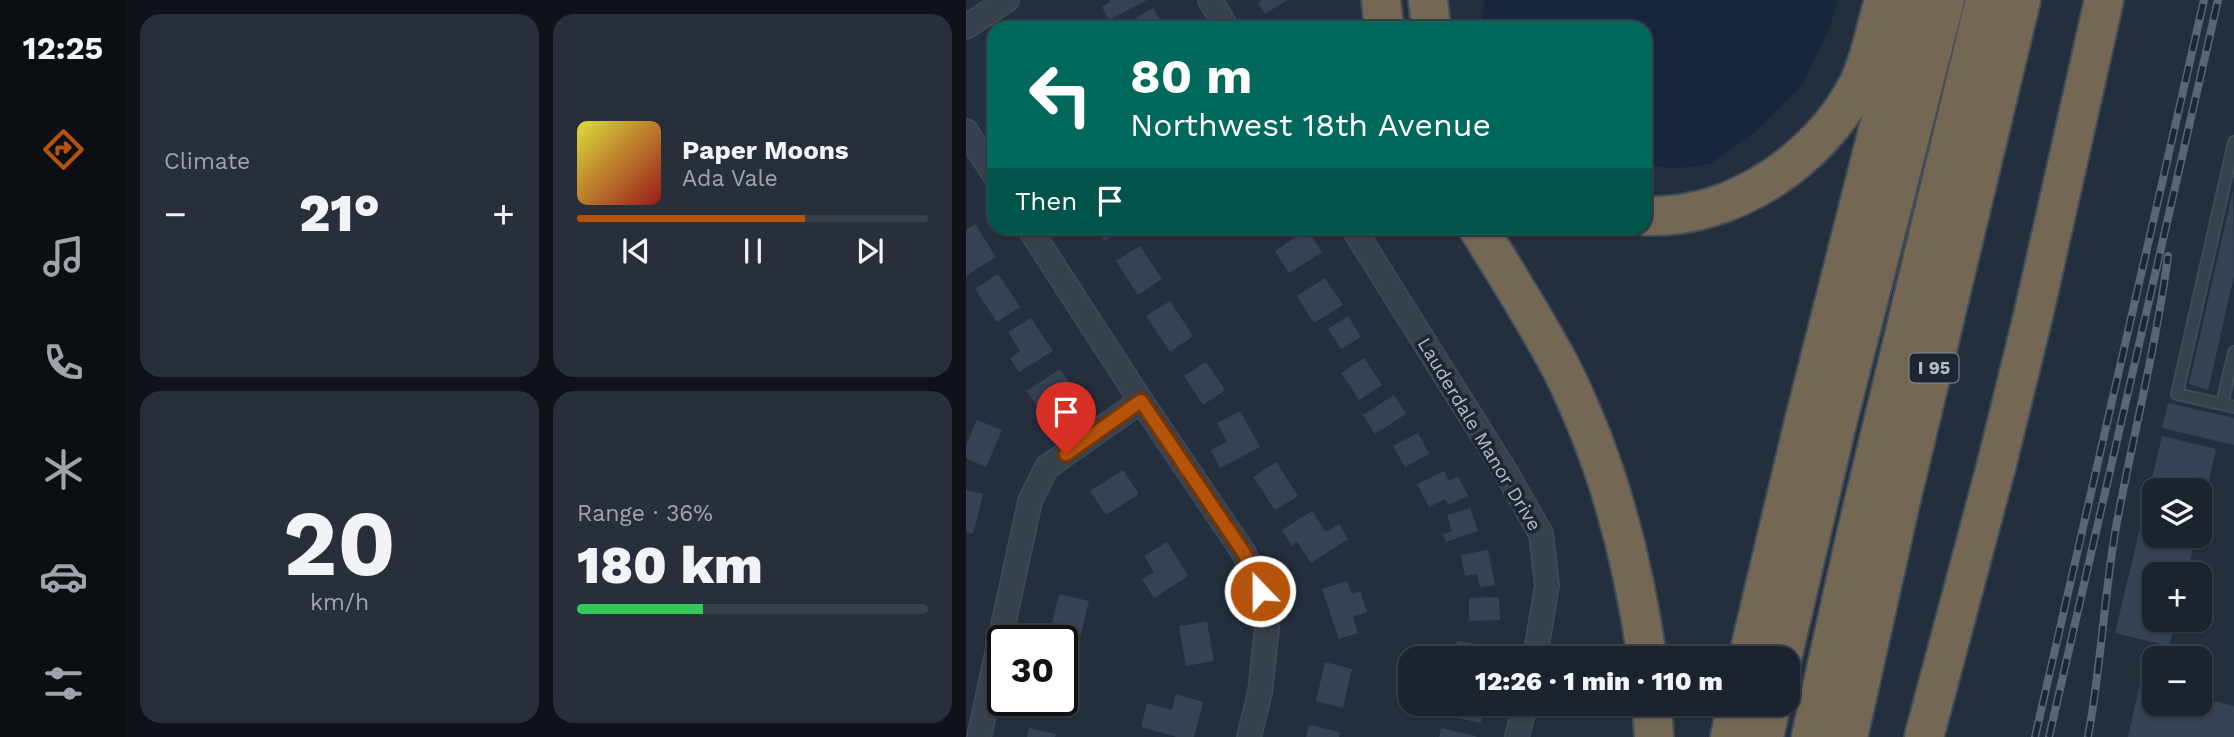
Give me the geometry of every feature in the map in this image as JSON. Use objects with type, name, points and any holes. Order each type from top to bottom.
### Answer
[{"type":"highway","points":[[1381,0],[1383,21]]},
{"type":"highway","points":[[1428,0],[1430,21]]},
{"type":"highway","points":[[1652,216],[1675,215],[1724,204],[1765,182],[1804,153],[1836,118],[1858,84],[1884,0]]},
{"type":"highway","points":[[1751,646],[1810,397],[1911,0]]},
{"type":"highway","points":[[1785,646],[1836,428],[1945,0]]},
{"type":"highway","points":[[1811,737],[1859,523],[1985,0]]},
{"type":"highway","name":"I 95","points":[[1848,737],[1900,504],[2021,0]]},
{"type":"highway","points":[[1924,737],[2014,395],[2104,0]]},
{"type":"highway","points":[[1482,235],[1560,367],[1586,427],[1605,476],[1625,545],[1645,646]]},
{"type":"highway","points":[[1653,716],[1654,737]]},
{"type":"highway","points":[[1730,737],[1734,716]]},
{"type":"highway","points":[[1764,737],[1769,716]]},
{"type":"street","points":[[966,27],[1007,0]]},
{"type":"street","points":[[1210,0],[1223,21]]},
{"type":"street","points":[[966,131],[987,163]]},
{"type":"street","points":[[1033,235],[1244,553],[1260,591],[1267,628],[1259,692],[1249,737]]},
{"type":"street","name":"Lauderdale Manor Drive","points":[[1357,235],[1507,474],[1541,534],[1546,585],[1537,646]]},
{"type":"street","points":[[979,737],[1030,501],[1047,467],[1141,401]]},
{"type":"street","points":[[1517,737],[1522,716]]},
{"type":"lane","points":[[2234,142],[2177,394],[2234,407]]},
{"type":"lane","points":[[2222,404],[2234,352]]},
{"type":"water","points":[[1485,0],[1838,0],[1831,24],[1803,84],[1755,132],[1710,164],[1671,169],[1652,165],[1652,21],[1482,19]]},
{"type":"building","points":[[1109,0],[1147,0],[1109,20],[1102,7],[1110,2]]},
{"type":"building","points":[[1263,0],[1287,0],[1265,14],[1258,3]]},
{"type":"building","points":[[1153,8],[1161,21],[1133,21]]},
{"type":"building","points":[[2233,190],[2234,276],[2208,390],[2189,384]]},
{"type":"building","points":[[975,224],[996,257],[966,276],[966,230]]},
{"type":"building","points":[[1100,235],[1114,235],[1104,241]]},
{"type":"building","points":[[1298,235],[1304,238],[1311,235],[1322,252],[1289,273],[1275,251]]},
{"type":"building","points":[[1140,246],[1162,279],[1138,295],[1116,261]]},
{"type":"building","points":[[998,274],[1020,307],[997,322],[975,289]]},
{"type":"building","points":[[1325,278],[1343,305],[1314,323],[1297,296]]},
{"type":"building","points":[[1170,301],[1193,336],[1170,352],[1146,316]]},
{"type":"building","points":[[1348,316],[1361,337],[1341,349],[1328,329]]},
{"type":"building","points":[[1031,318],[1053,351],[1019,372],[1010,358],[1020,351],[1008,332]]},
{"type":"building","points":[[1364,358],[1382,385],[1359,400],[1341,373]]},
{"type":"building","points":[[1206,362],[1225,390],[1203,405],[1184,376]]},
{"type":"building","points":[[1060,369],[1076,392],[1042,414],[1027,391]]},
{"type":"building","points":[[1394,395],[1406,414],[1375,434],[1363,415]]},
{"type":"building","points":[[2168,403],[2234,418],[2234,445],[2162,428]]},
{"type":"building","points":[[1240,411],[1260,447],[1220,468],[1211,450],[1227,442],[1217,423]]},
{"type":"building","points":[[977,420],[1002,430],[986,467],[966,458],[966,445]]},
{"type":"building","points":[[1418,433],[1429,454],[1405,467],[1393,446]]},
{"type":"building","points":[[2162,436],[2216,449],[2209,478],[2152,478]]},
{"type":"building","points":[[1276,462],[1298,496],[1275,510],[1253,477]]},
{"type":"building","points":[[1123,470],[1139,494],[1106,515],[1090,491]]},
{"type":"building","points":[[1444,471],[1449,481],[1458,476],[1468,496],[1448,505],[1445,499],[1429,507],[1417,484]]},
{"type":"building","points":[[966,490],[983,494],[973,534],[966,532]]},
{"type":"building","points":[[1470,508],[1478,531],[1446,542],[1443,534],[1452,531],[1447,515]]},
{"type":"building","points":[[1312,511],[1326,532],[1339,524],[1348,539],[1311,563],[1297,542],[1292,546],[1282,530]]},
{"type":"building","points":[[2142,520],[2142,548],[2193,548],[2190,562],[2142,562],[2142,632],[2173,632],[2169,646],[2115,633]]},
{"type":"building","points":[[1167,542],[1188,576],[1154,598],[1142,579],[1154,572],[1144,556]]},
{"type":"building","points":[[1488,550],[1495,585],[1480,587],[1477,574],[1465,576],[1461,555]]},
{"type":"building","points":[[1347,581],[1352,594],[1360,591],[1367,612],[1353,617],[1358,633],[1339,639],[1322,589]]},
{"type":"building","points":[[1059,594],[1089,601],[1078,647],[1078,625],[1052,625]]},
{"type":"building","points":[[1499,597],[1500,620],[1469,621],[1469,598]]},
{"type":"building","points":[[1207,622],[1214,661],[1186,666],[1179,626]]},
{"type":"building","points":[[1457,641],[1490,646],[1456,646]]},
{"type":"building","points":[[1325,662],[1352,669],[1343,708],[1316,701]]},
{"type":"building","points":[[2140,684],[2142,716],[2212,716],[2212,701],[2234,706],[2234,737],[2128,737]]},
{"type":"building","points":[[1176,694],[1203,702],[1194,737],[1177,737],[1141,727],[1147,703],[1172,710]]},
{"type":"building","points":[[1447,716],[1483,716],[1481,723]]},
{"type":"building","points":[[1309,725],[1340,732],[1339,737],[1306,737]]},
{"type":"building","points":[[1029,728],[1056,734],[1055,737],[1027,737]]},
{"type":"building","points":[[1441,728],[1476,736],[1476,737],[1439,737]]},
{"type":"railway","points":[[2035,737],[2204,0]]},
{"type":"railway","points":[[2049,737],[2218,0]]},
{"type":"railway","points":[[2088,737],[2116,527],[2151,358],[2168,256]]},
{"type":"route","points":[[1066,454],[1141,401],[1244,553],[1260,591]]}]
